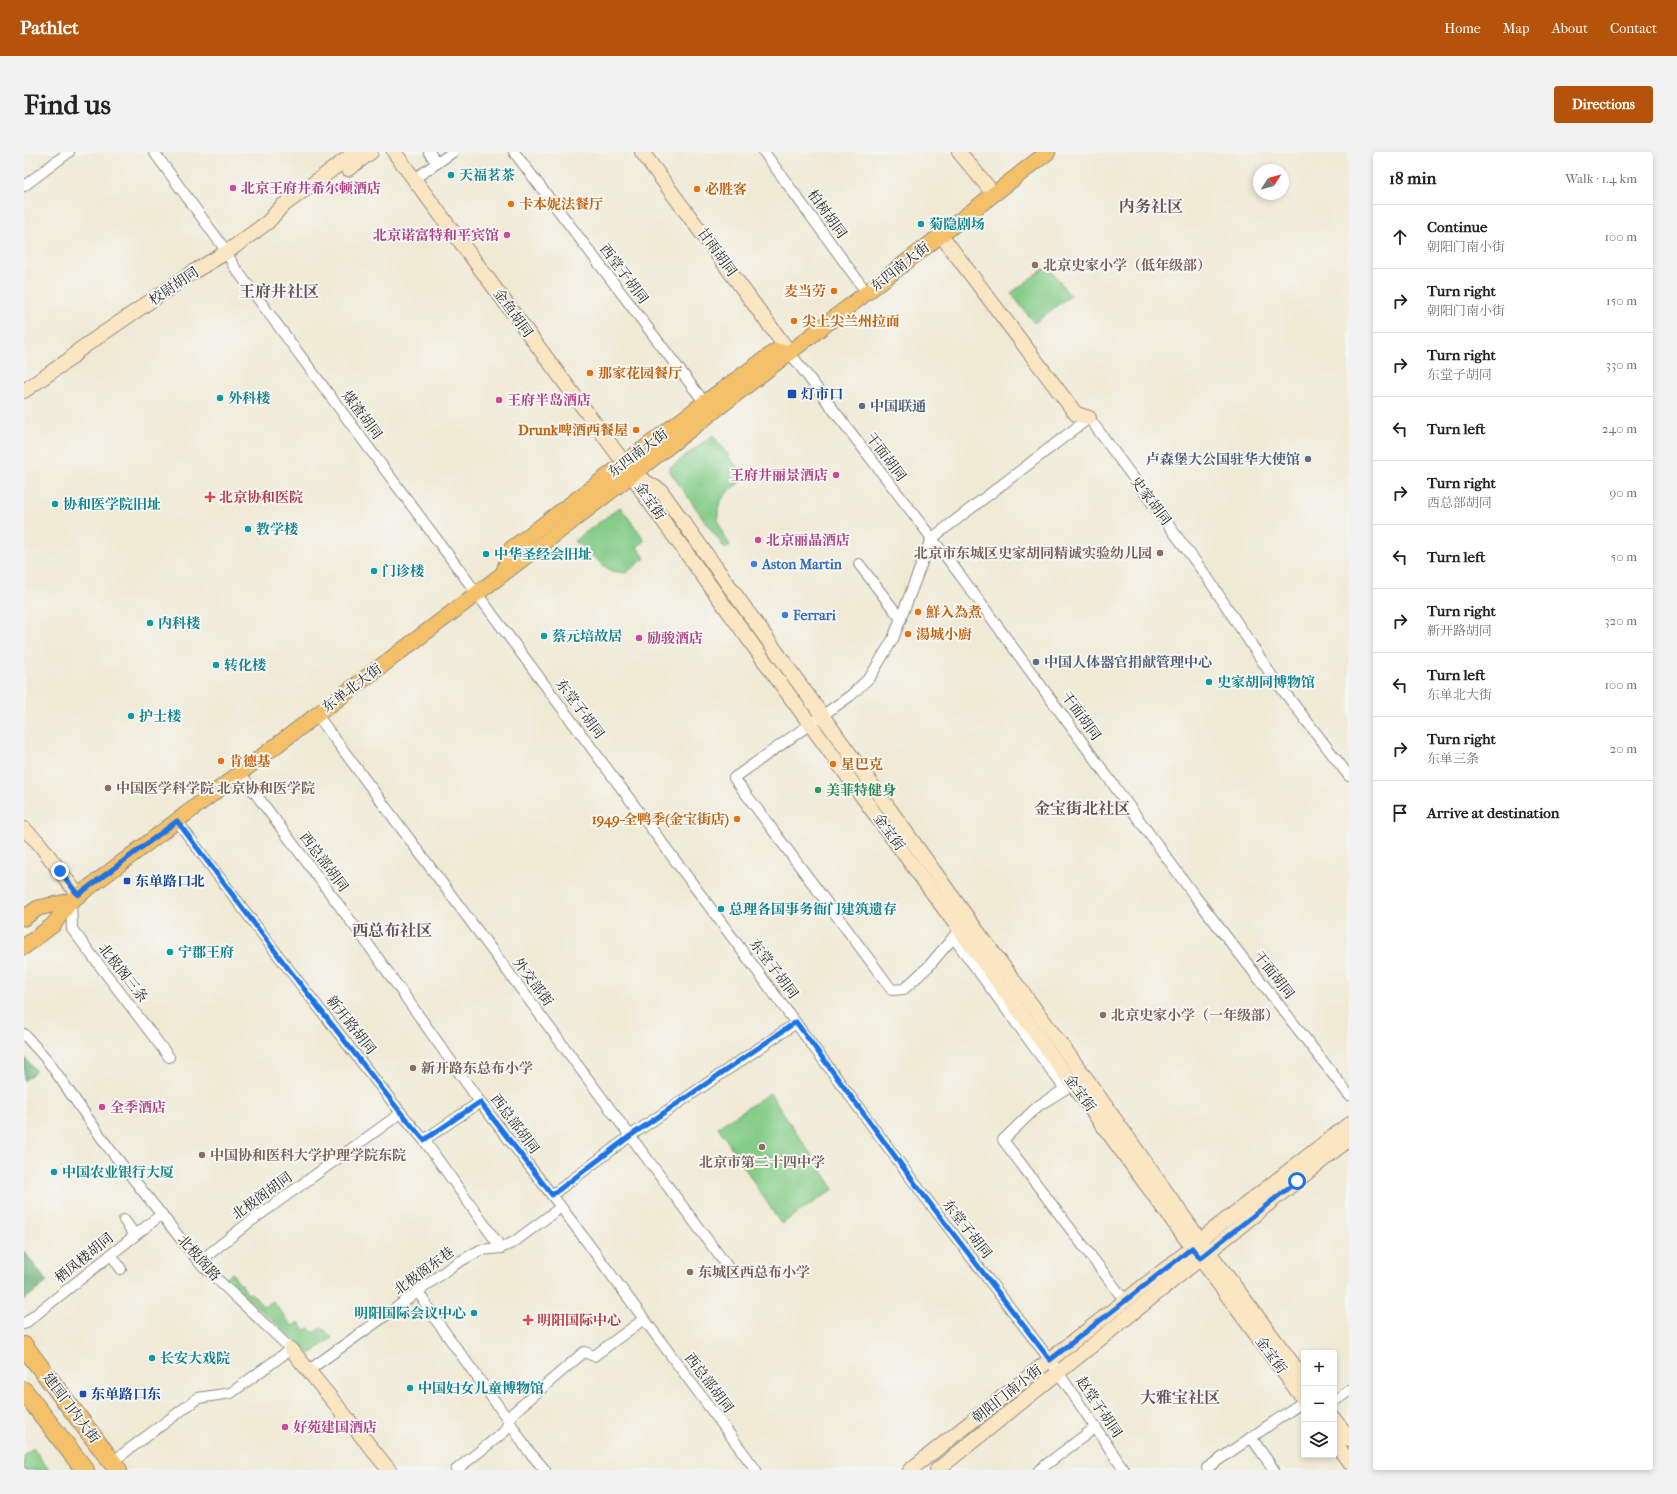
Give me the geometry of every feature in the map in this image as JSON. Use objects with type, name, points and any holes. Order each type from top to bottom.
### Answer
[{"type":"highway","name":"建国门内大街","points":[[24,1346],[115,1466]]},
{"type":"highway","name":"建国门内大街","points":[[24,1390],[85,1470]]},
{"type":"main road","name":"校尉胡同","points":[[24,391],[70,359],[79,350],[193,272],[227,252],[268,222],[281,207],[356,152]]},
{"type":"main road","name":"校尉胡同","points":[[268,222],[287,215],[371,152]]},
{"type":"main road","name":"金鱼胡同","points":[[394,152],[629,469]]},
{"type":"main road","name":"甘雨胡同","points":[[642,152],[790,353]]},
{"type":"main road","points":[[959,152],[993,193]]},
{"type":"main road","name":"东四南大街","points":[[629,469],[708,408],[790,353],[993,193],[1048,152]]},
{"type":"main road","points":[[943,233],[1076,414],[1089,418]]},
{"type":"main road","name":"校尉胡同","points":[[24,380],[63,354],[79,350]]},
{"type":"main road","name":"东单北大街","points":[[24,946],[53,925],[74,898],[503,574],[629,469]]},
{"type":"main road","name":"金宝街","points":[[629,469],[660,491],[816,720],[961,928],[1074,1083],[1201,1249],[1301,1375]]},
{"type":"main road","points":[[25,831],[32,847],[74,898]]},
{"type":"main road","name":"东单北大街","points":[[24,918],[38,908],[74,898]]},
{"type":"main road","name":"朝阳门南小街","points":[[937,1470],[1135,1312],[1201,1249],[1349,1124]]},
{"type":"main road","name":"朝阳门南小街","points":[[910,1470],[1125,1301],[1201,1249],[1349,1139]]},
{"type":"main road","name":"金宝街","points":[[1201,1249],[1301,1396]]},
{"type":"main road","name":"北极阁路","points":[[291,1349],[389,1470]]},
{"type":"main road","points":[[1336,1422],[1349,1439]]},
{"type":"main road","points":[[1337,1445],[1349,1462]]},
{"type":"street","points":[[24,186],[69,152]]},
{"type":"street","points":[[429,152],[437,163]]},
{"type":"street","points":[[414,179],[453,152]]},
{"type":"street","name":"柏树胡同","points":[[764,152],[867,293]]},
{"type":"street","name":"煤渣胡同","points":[[157,153],[227,252],[238,272],[477,594]]},
{"type":"street","name":"西堂子胡同","points":[[516,153],[708,408]]},
{"type":"street","name":"干面胡同","points":[[790,353],[1005,637],[1198,901],[1349,1095]]},
{"type":"street","points":[[1089,418],[931,539],[893,639],[870,677],[850,696],[734,778],[892,990],[904,989],[923,972],[961,928],[1074,1083],[1038,1106],[1003,1140],[1125,1301]]},
{"type":"street","name":"史家胡同","points":[[1089,418],[1207,577],[1272,676],[1349,776]]},
{"type":"street","points":[[859,564],[901,620]]},
{"type":"street","name":"东堂子胡同","points":[[477,594],[922,1193],[1050,1360]]},
{"type":"street","name":"外交部街","points":[[317,715],[727,1266]]},
{"type":"street","name":"西总部胡同","points":[[240,773],[365,940],[480,1102],[552,1195],[756,1470]]},
{"type":"street","name":"新开路胡同","points":[[177,821],[287,967],[401,1113],[424,1140],[502,1248]]},
{"type":"street","name":"北极阁三条","points":[[74,898],[72,929],[169,1057]]},
{"type":"street","points":[[552,1195],[630,1136],[796,1022]]},
{"type":"street","name":"北极阁路","points":[[24,1034],[48,1061],[108,1146],[199,1262],[291,1349]]},
{"type":"street","points":[[424,1140],[480,1102]]},
{"type":"street","name":"北极阁胡同","points":[[199,1262],[247,1224],[401,1113]]},
{"type":"street","name":"北极阁东巷","points":[[309,1370],[452,1266],[480,1250],[502,1248],[514,1242],[561,1207]]},
{"type":"street","name":"栖凤楼胡同","points":[[24,1324],[162,1214]]},
{"type":"street","points":[[124,1220],[135,1235]]},
{"type":"street","points":[[111,1254],[121,1268]]},
{"type":"street","points":[[418,1291],[431,1313],[509,1421],[526,1448],[545,1470]]},
{"type":"street","points":[[456,1470],[504,1432],[513,1413],[584,1352],[594,1356],[644,1319]]},
{"type":"street","points":[[115,1466],[198,1398],[231,1393],[291,1349]]},
{"type":"street","name":"赵堂子胡同","points":[[1050,1360],[1124,1470]]},
{"type":"street","points":[[1337,1399],[1349,1391]]},
{"type":"street","points":[[1207,1468],[1301,1402]]},
{"type":"street","points":[[1039,1470],[1096,1427]]},
{"type":"street","points":[[1251,1437],[1274,1470]]},
{"type":"green space","points":[[1048,266],[1070,296],[1034,323],[1011,293]]},
{"type":"green space","points":[[713,435],[745,478],[728,492],[719,505],[718,518],[722,532],[730,545],[725,549],[668,469]]},
{"type":"green space","points":[[620,507],[645,540],[637,547],[645,558],[626,573],[611,571],[574,541]]},
{"type":"green space","points":[[24,1057],[36,1071],[24,1081]]},
{"type":"green space","points":[[770,1093],[834,1189],[781,1224],[718,1127]]},
{"type":"green space","points":[[24,1251],[47,1282],[24,1300]]},
{"type":"green space","points":[[232,1273],[248,1294],[251,1293],[264,1307],[273,1301],[292,1326],[299,1322],[305,1330],[309,1328],[313,1333],[322,1327],[332,1338],[310,1354],[225,1278]]},
{"type":"green space","points":[[33,1448],[49,1470],[24,1470],[24,1455]]},
{"type":"place","name":"天福茗茶","points":[[451,175]]},
{"type":"place","name":"北京王府井希尔顿酒店","points":[[233,188]]},
{"type":"place","name":"必胜客","points":[[697,189]]},
{"type":"place","name":"卡本妮法餐厅","points":[[511,204]]},
{"type":"place","name":"菊隐剧场","points":[[921,224]]},
{"type":"place","name":"北京诺富特和平宾馆","points":[[507,235]]},
{"type":"place","name":"北京史家小学（低年级部）","points":[[1035,265]]},
{"type":"place","name":"麦当劳","points":[[834,291]]},
{"type":"place","name":"尖上尖兰州拉面","points":[[794,321]]},
{"type":"place","name":"那家花园餐厅","points":[[590,373]]},
{"type":"place","name":"灯市口","points":[[792,394]]},
{"type":"place","name":"外科楼","points":[[220,398]]},
{"type":"place","name":"王府半岛酒店","points":[[499,400]]},
{"type":"place","name":"中国联通","points":[[862,406]]},
{"type":"place","name":"Drunk啤酒西餐屋","points":[[636,430]]},
{"type":"place","name":"卢森堡大公国驻华大使馆","points":[[1308,459]]},
{"type":"place","name":"王府井丽景酒店","points":[[836,475]]},
{"type":"place","name":"北京协和医院","points":[[210,497]]},
{"type":"place","name":"协和医学院旧址","points":[[55,504]]},
{"type":"place","name":"教学楼","points":[[248,529]]},
{"type":"place","name":"北京丽晶酒店","points":[[758,540]]},
{"type":"place","name":"北京市东城区史家胡同精诚实验幼儿园","points":[[1160,553]]},
{"type":"place","name":"中华圣经会旧址","points":[[486,554]]},
{"type":"place","name":"Aston Martin","points":[[754,564]]},
{"type":"place","name":"门诊楼","points":[[374,571]]},
{"type":"place","name":"鮮入為煮","points":[[918,612]]},
{"type":"place","name":"Ferrari","points":[[785,615]]},
{"type":"place","name":"内科楼","points":[[150,623]]},
{"type":"place","name":"湯城小廚","points":[[908,634]]},
{"type":"place","name":"蔡元培故居","points":[[544,636]]},
{"type":"place","name":"励骏酒店","points":[[639,638]]},
{"type":"place","name":"中国人体器官捐献管理中心","points":[[1036,662]]},
{"type":"place","name":"转化楼","points":[[216,665]]},
{"type":"place","name":"史家胡同博物馆","points":[[1209,682]]},
{"type":"place","name":"护士楼","points":[[131,716]]},
{"type":"place","name":"肯德基","points":[[221,761]]},
{"type":"place","name":"星巴克","points":[[833,764]]},
{"type":"place","name":"中国医学科学院 北京协和医学院","points":[[108,788]]},
{"type":"place","name":"美菲特健身","points":[[818,790]]},
{"type":"place","name":"1949-全鸭季(金宝街店)","points":[[737,819]]},
{"type":"place","name":"东单路口北","points":[[127,881]]},
{"type":"place","name":"总理各国事务衙门建筑遗存","points":[[721,909]]},
{"type":"place","name":"宁郡王府","points":[[170,952]]},
{"type":"place","name":"北京史家小学（一年级部）","points":[[1103,1015]]},
{"type":"place","name":"新开路东总布小学","points":[[413,1068]]},
{"type":"place","name":"全季酒店","points":[[102,1107]]},
{"type":"place","name":"北京市第二十四中学","points":[[762,1147]]},
{"type":"place","name":"中国协和医科大学护理学院东院","points":[[202,1155]]},
{"type":"place","name":"中国农业银行大厦","points":[[54,1172]]},
{"type":"place","name":"东城区西总布小学","points":[[690,1272]]},
{"type":"place","name":"明阳国际会议中心","points":[[474,1313]]},
{"type":"place","name":"明阳国际中心","points":[[528,1320]]},
{"type":"place","name":"长安大戏院","points":[[152,1358]]},
{"type":"place","name":"中国妇女儿童博物馆","points":[[410,1388]]},
{"type":"place","name":"东单路口东","points":[[83,1394]]},
{"type":"place","name":"好苑建国酒店","points":[[285,1427]]},
{"type":"district","name":"内务社区","points":[[1151,206]]},
{"type":"district","name":"王府井社区","points":[[279,291]]},
{"type":"district","name":"金宝街北社区","points":[[1082,808]]},
{"type":"district","name":"西总布社区","points":[[392,930]]},
{"type":"district","name":"大雅宝社区","points":[[1180,1397]]},
{"type":"route","points":[[60,871],[78,895],[177,821],[287,967],[401,1113],[424,1140],[480,1102],[552,1195],[630,1136],[796,1022],[922,1193],[1050,1360],[1192,1248],[1200,1258],[1210,1252],[1297,1181]]}]
